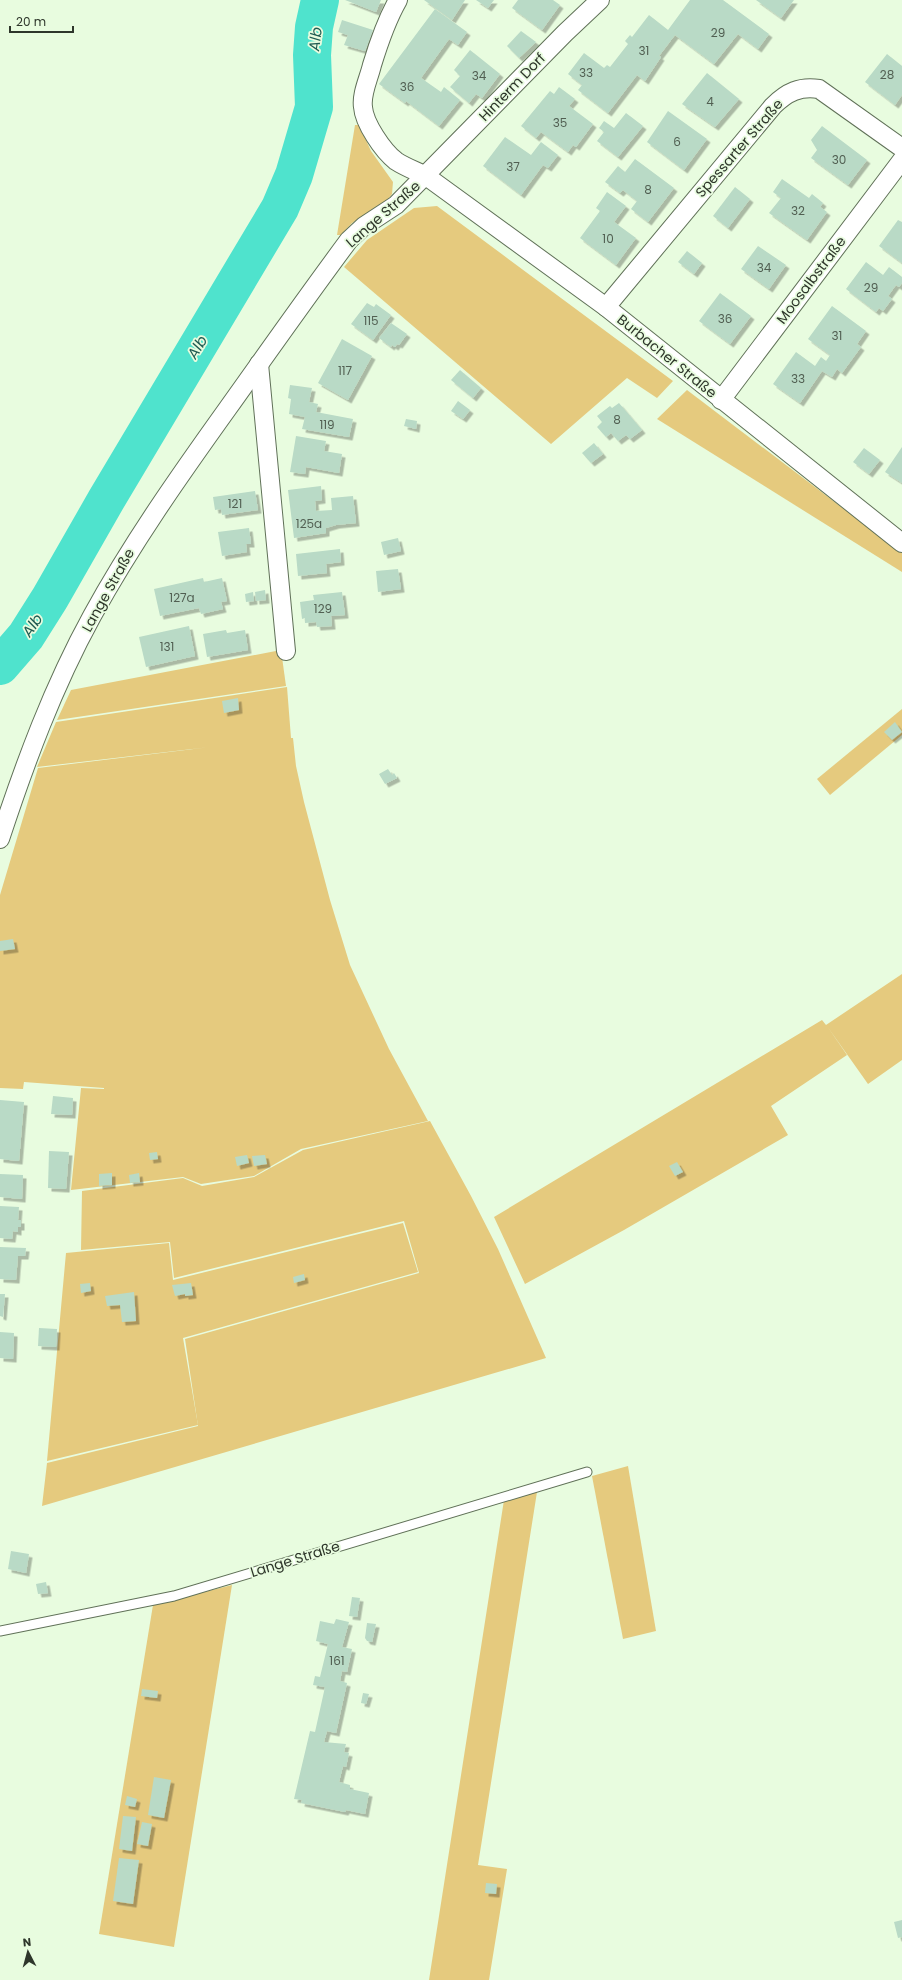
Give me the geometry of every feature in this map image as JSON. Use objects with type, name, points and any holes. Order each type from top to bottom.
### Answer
[{"type":"street","name":"Lange Straße","points":[[0,839],[28,756],[53,696],[91,618],[129,552],[164,498],[349,240],[364,226],[396,205],[426,176],[395,160],[380,144],[368,124],[363,107],[379,42],[385,24],[398,0]]},
{"type":"street","name":"Hinterm Dorf","points":[[426,176],[565,33],[600,0]]},
{"type":"street","name":"Spessarter Straße","points":[[606,307],[773,106],[783,96],[794,90],[808,87],[819,89],[902,148]]},
{"type":"street","name":"Moosalbstraße","points":[[721,400],[902,160]]},
{"type":"street","name":"Burbacher Straße","points":[[426,176],[606,307],[902,543]]},
{"type":"street","points":[[259,364],[286,651]]},
{"type":"lane","name":"Lange Straße","points":[[0,1631],[174,1596],[586,1472]]},
{"type":"shaded area","points":[[355,125],[359,125],[371,151],[393,182],[392,194],[386,202],[352,223],[341,235],[337,235]]},
{"type":"shaded area","points":[[437,206],[673,381],[657,398],[627,378],[551,444],[344,267],[367,240],[414,208]]},
{"type":"shaded area","points":[[687,390],[902,553],[902,572],[657,419]]},
{"type":"shaded area","points":[[281,650],[286,686],[57,720],[71,690]]},
{"type":"shaded area","points":[[287,687],[291,738],[293,738],[296,766],[304,802],[330,900],[350,965],[389,1049],[428,1121],[301,1149],[254,1176],[201,1184],[183,1177],[71,1190],[81,1088],[104,1089],[24,1082],[23,1089],[0,1088],[0,895],[38,768],[210,747],[37,767],[56,722]]},
{"type":"shaded area","points":[[902,709],[902,735],[830,795],[817,779]]},
{"type":"shaded area","points":[[902,974],[902,1060],[868,1084],[827,1026],[847,1055],[771,1106],[788,1135],[624,1230],[525,1284],[494,1217],[822,1020],[826,1025]]},
{"type":"shaded area","points":[[430,1121],[498,1249],[546,1358],[42,1506],[47,1463],[198,1426],[185,1339],[419,1273],[404,1221],[174,1278],[170,1242],[81,1250],[82,1191],[183,1178],[202,1186],[254,1177],[303,1150]]},
{"type":"shaded area","points":[[403,1223],[418,1272],[183,1338],[198,1425],[47,1461],[66,1253],[169,1243],[173,1280]]},
{"type":"shaded area","points":[[628,1466],[656,1631],[623,1639],[592,1476]]},
{"type":"shaded area","points":[[537,1492],[478,1865],[507,1869],[489,1980],[429,1980],[504,1500]]},
{"type":"shaded area","points":[[232,1585],[174,1947],[99,1934],[153,1605]]},
{"type":"building","points":[[345,0],[381,0],[376,12]]},
{"type":"building","points":[[424,0],[465,0],[452,20]]},
{"type":"building","points":[[476,0],[494,0],[488,8]]},
{"type":"building","points":[[518,0],[553,0],[560,5],[542,30],[512,8]]},
{"type":"building","points":[[690,0],[723,0],[769,34],[758,49],[738,34],[714,64],[675,35],[659,56],[661,57],[645,81],[637,75],[608,113],[578,90],[582,85],[568,74],[584,53],[604,68],[607,65],[610,67],[628,44],[625,41],[630,35],[632,37],[649,15],[668,30]]},
{"type":"building","points":[[756,0],[794,0],[781,18]]},
{"type":"building","points":[[435,9],[467,32],[458,45],[449,39],[421,78],[441,92],[444,87],[460,100],[439,126],[406,101],[405,103],[379,84]]},
{"type":"building","points":[[342,20],[373,30],[365,51],[344,45],[348,35],[338,32]]},
{"type":"building","points":[[521,31],[536,42],[519,58],[507,46]]},
{"type":"building","points":[[470,50],[500,74],[482,98],[476,94],[469,103],[450,87],[460,76],[454,70]]},
{"type":"building","points":[[887,54],[902,66],[902,95],[895,105],[865,82]]},
{"type":"building","points":[[707,73],[739,99],[715,127],[682,104]]},
{"type":"building","points":[[559,87],[575,99],[569,106],[593,124],[576,147],[573,145],[568,152],[541,132],[536,138],[521,126],[550,91],[554,94]]},
{"type":"building","points":[[668,111],[707,139],[684,170],[647,142]]},
{"type":"building","points":[[626,113],[643,126],[618,157],[597,141],[604,132],[599,128],[604,121],[614,128]]},
{"type":"building","points":[[822,126],[867,160],[848,185],[811,158],[817,150],[811,140]]},
{"type":"building","points":[[505,137],[531,155],[541,142],[558,155],[548,168],[543,165],[521,195],[483,166]]},
{"type":"building","points":[[635,159],[674,188],[648,222],[631,209],[637,201],[623,190],[620,193],[605,182],[618,166],[625,172]]},
{"type":"building","points":[[782,179],[809,198],[812,194],[823,203],[820,207],[827,212],[807,240],[769,213],[781,198],[773,192]]},
{"type":"building","points":[[735,187],[750,199],[728,228],[713,216]]},
{"type":"building","points":[[607,192],[626,206],[614,222],[636,238],[616,265],[580,238],[600,211],[596,208]]},
{"type":"building","points":[[898,220],[902,222],[902,263],[879,246]]},
{"type":"building","points":[[758,246],[786,265],[769,289],[741,269]]},
{"type":"building","points":[[687,251],[702,263],[694,274],[678,262]]},
{"type":"building","points":[[866,262],[883,275],[889,267],[902,277],[902,283],[899,287],[896,285],[888,296],[892,299],[883,311],[879,308],[876,312],[846,289]]},
{"type":"building","points":[[720,293],[751,316],[730,344],[699,321]]},
{"type":"building","points":[[367,303],[374,307],[376,304],[391,315],[373,340],[351,324]]},
{"type":"building","points":[[832,306],[866,331],[857,344],[861,347],[842,373],[837,369],[832,377],[822,371],[800,403],[773,384],[796,352],[815,366],[821,357],[826,361],[830,355],[808,339]]},
{"type":"building","points":[[391,323],[407,334],[399,345],[397,344],[395,347],[392,345],[391,347],[379,338]]},
{"type":"building","points":[[342,339],[372,356],[348,400],[318,383]]},
{"type":"building","points":[[460,370],[481,388],[473,398],[451,380]]},
{"type":"building","points":[[290,385],[312,388],[309,402],[318,404],[316,412],[353,419],[349,437],[302,429],[305,417],[289,414],[291,399],[288,398]]},
{"type":"building","points":[[458,401],[470,410],[463,419],[451,411]]},
{"type":"building","points":[[619,403],[642,430],[630,439],[626,435],[618,441],[611,433],[606,437],[597,427],[602,422],[597,416],[610,406],[612,408]]},
{"type":"building","points":[[406,419],[417,421],[416,429],[404,426]]},
{"type":"building","points":[[296,436],[326,441],[324,451],[342,454],[339,473],[306,467],[305,474],[290,472]]},
{"type":"building","points":[[594,443],[603,454],[591,463],[582,453]]},
{"type":"building","points":[[902,447],[902,483],[885,472]]},
{"type":"building","points":[[864,448],[880,460],[869,474],[853,462]]},
{"type":"building","points":[[321,486],[322,500],[315,501],[316,511],[332,510],[331,498],[353,496],[356,523],[336,525],[326,528],[326,533],[294,538],[288,490]]},
{"type":"building","points":[[255,491],[258,510],[222,515],[221,509],[215,510],[213,497]]},
{"type":"building","points":[[249,528],[251,544],[246,544],[247,552],[222,556],[218,532]]},
{"type":"building","points":[[398,538],[401,551],[384,555],[381,542]]},
{"type":"building","points":[[340,549],[341,562],[326,564],[327,573],[298,576],[296,554]]},
{"type":"building","points":[[398,569],[401,589],[378,592],[376,571]]},
{"type":"building","points":[[203,578],[204,582],[222,578],[227,601],[221,602],[223,609],[201,614],[199,608],[160,616],[154,589]]},
{"type":"building","points":[[265,590],[266,600],[256,601],[255,592]]},
{"type":"building","points":[[253,592],[254,601],[246,602],[245,594]]},
{"type":"building","points":[[342,592],[345,615],[331,616],[332,626],[317,627],[316,622],[305,623],[305,618],[302,619],[300,602],[314,600],[313,595]]},
{"type":"building","points":[[189,626],[195,656],[146,667],[139,637]]},
{"type":"building","points":[[226,630],[227,633],[245,630],[248,650],[207,657],[203,634]]},
{"type":"building","points":[[238,698],[239,710],[224,713],[222,701]]},
{"type":"building","points":[[895,722],[902,732],[892,740],[884,732]]},
{"type":"building","points":[[388,769],[392,775],[394,773],[397,778],[385,784],[379,774]]},
{"type":"building","points":[[13,939],[15,949],[0,951],[0,941]]},
{"type":"building","points":[[53,1096],[73,1098],[72,1115],[51,1114]]},
{"type":"building","points":[[0,1100],[24,1102],[19,1161],[0,1159]]},
{"type":"building","points":[[49,1151],[69,1152],[66,1189],[48,1188]]},
{"type":"building","points":[[157,1152],[158,1159],[150,1160],[149,1153]]},
{"type":"building","points":[[247,1155],[249,1163],[237,1166],[235,1157]]},
{"type":"building","points":[[265,1155],[267,1164],[254,1166],[252,1156]]},
{"type":"building","points":[[677,1162],[683,1172],[675,1176],[669,1166]]},
{"type":"building","points":[[112,1173],[112,1185],[99,1186],[99,1174]]},
{"type":"building","points":[[139,1173],[140,1182],[130,1183],[129,1175]]},
{"type":"building","points":[[0,1174],[23,1175],[22,1199],[0,1197]]},
{"type":"building","points":[[0,1206],[19,1207],[18,1220],[21,1220],[21,1227],[18,1227],[18,1232],[13,1231],[12,1239],[0,1238]]},
{"type":"building","points":[[0,1247],[26,1248],[25,1256],[18,1256],[16,1280],[0,1279]]},
{"type":"building","points":[[304,1274],[305,1280],[294,1283],[293,1277]]},
{"type":"building","points":[[90,1283],[91,1291],[81,1293],[80,1284]]},
{"type":"building","points":[[191,1283],[193,1295],[185,1296],[185,1294],[175,1296],[172,1285]]},
{"type":"building","points":[[134,1292],[136,1321],[122,1322],[120,1305],[107,1306],[105,1296]]},
{"type":"building","points":[[0,1294],[5,1294],[3,1317],[0,1316]]},
{"type":"building","points":[[39,1328],[57,1329],[56,1347],[38,1346]]},
{"type":"building","points":[[0,1332],[14,1333],[13,1359],[0,1358]]},
{"type":"building","points":[[11,1551],[29,1554],[26,1573],[8,1569]]},
{"type":"building","points":[[46,1582],[48,1593],[38,1594],[36,1584]]},
{"type":"building","points":[[352,1597],[360,1598],[357,1617],[349,1616]]},
{"type":"building","points":[[336,1619],[349,1622],[342,1647],[352,1649],[347,1672],[342,1671],[340,1681],[347,1683],[336,1733],[327,1731],[324,1742],[346,1744],[344,1752],[349,1753],[346,1767],[343,1766],[339,1782],[350,1785],[350,1789],[369,1793],[365,1814],[346,1810],[345,1812],[301,1803],[302,1800],[294,1799],[310,1731],[315,1732],[325,1687],[313,1685],[315,1676],[320,1677],[328,1644],[316,1641],[320,1621],[334,1624]]},
{"type":"building","points":[[367,1623],[376,1624],[372,1642],[367,1641],[365,1638]]},
{"type":"building","points":[[142,1689],[158,1691],[157,1698],[141,1696]]},
{"type":"building","points":[[363,1693],[369,1694],[366,1704],[361,1703]]},
{"type":"building","points":[[154,1777],[171,1780],[164,1818],[148,1815]]},
{"type":"building","points":[[127,1796],[137,1799],[135,1807],[125,1805]]},
{"type":"building","points":[[123,1816],[136,1817],[132,1851],[119,1849]]},
{"type":"building","points":[[142,1822],[152,1824],[148,1846],[137,1844]]},
{"type":"building","points":[[119,1858],[139,1860],[133,1904],[113,1901]]},
{"type":"building","points":[[486,1883],[497,1884],[496,1894],[485,1893]]},
{"type":"building","points":[[902,1920],[902,1937],[898,1938],[894,1922]]},
{"type":"waterway","name":"Alb","points":[[0,666],[26,636],[50,598],[106,500],[280,208],[294,175],[314,107],[312,55],[314,27],[320,0]]}]
